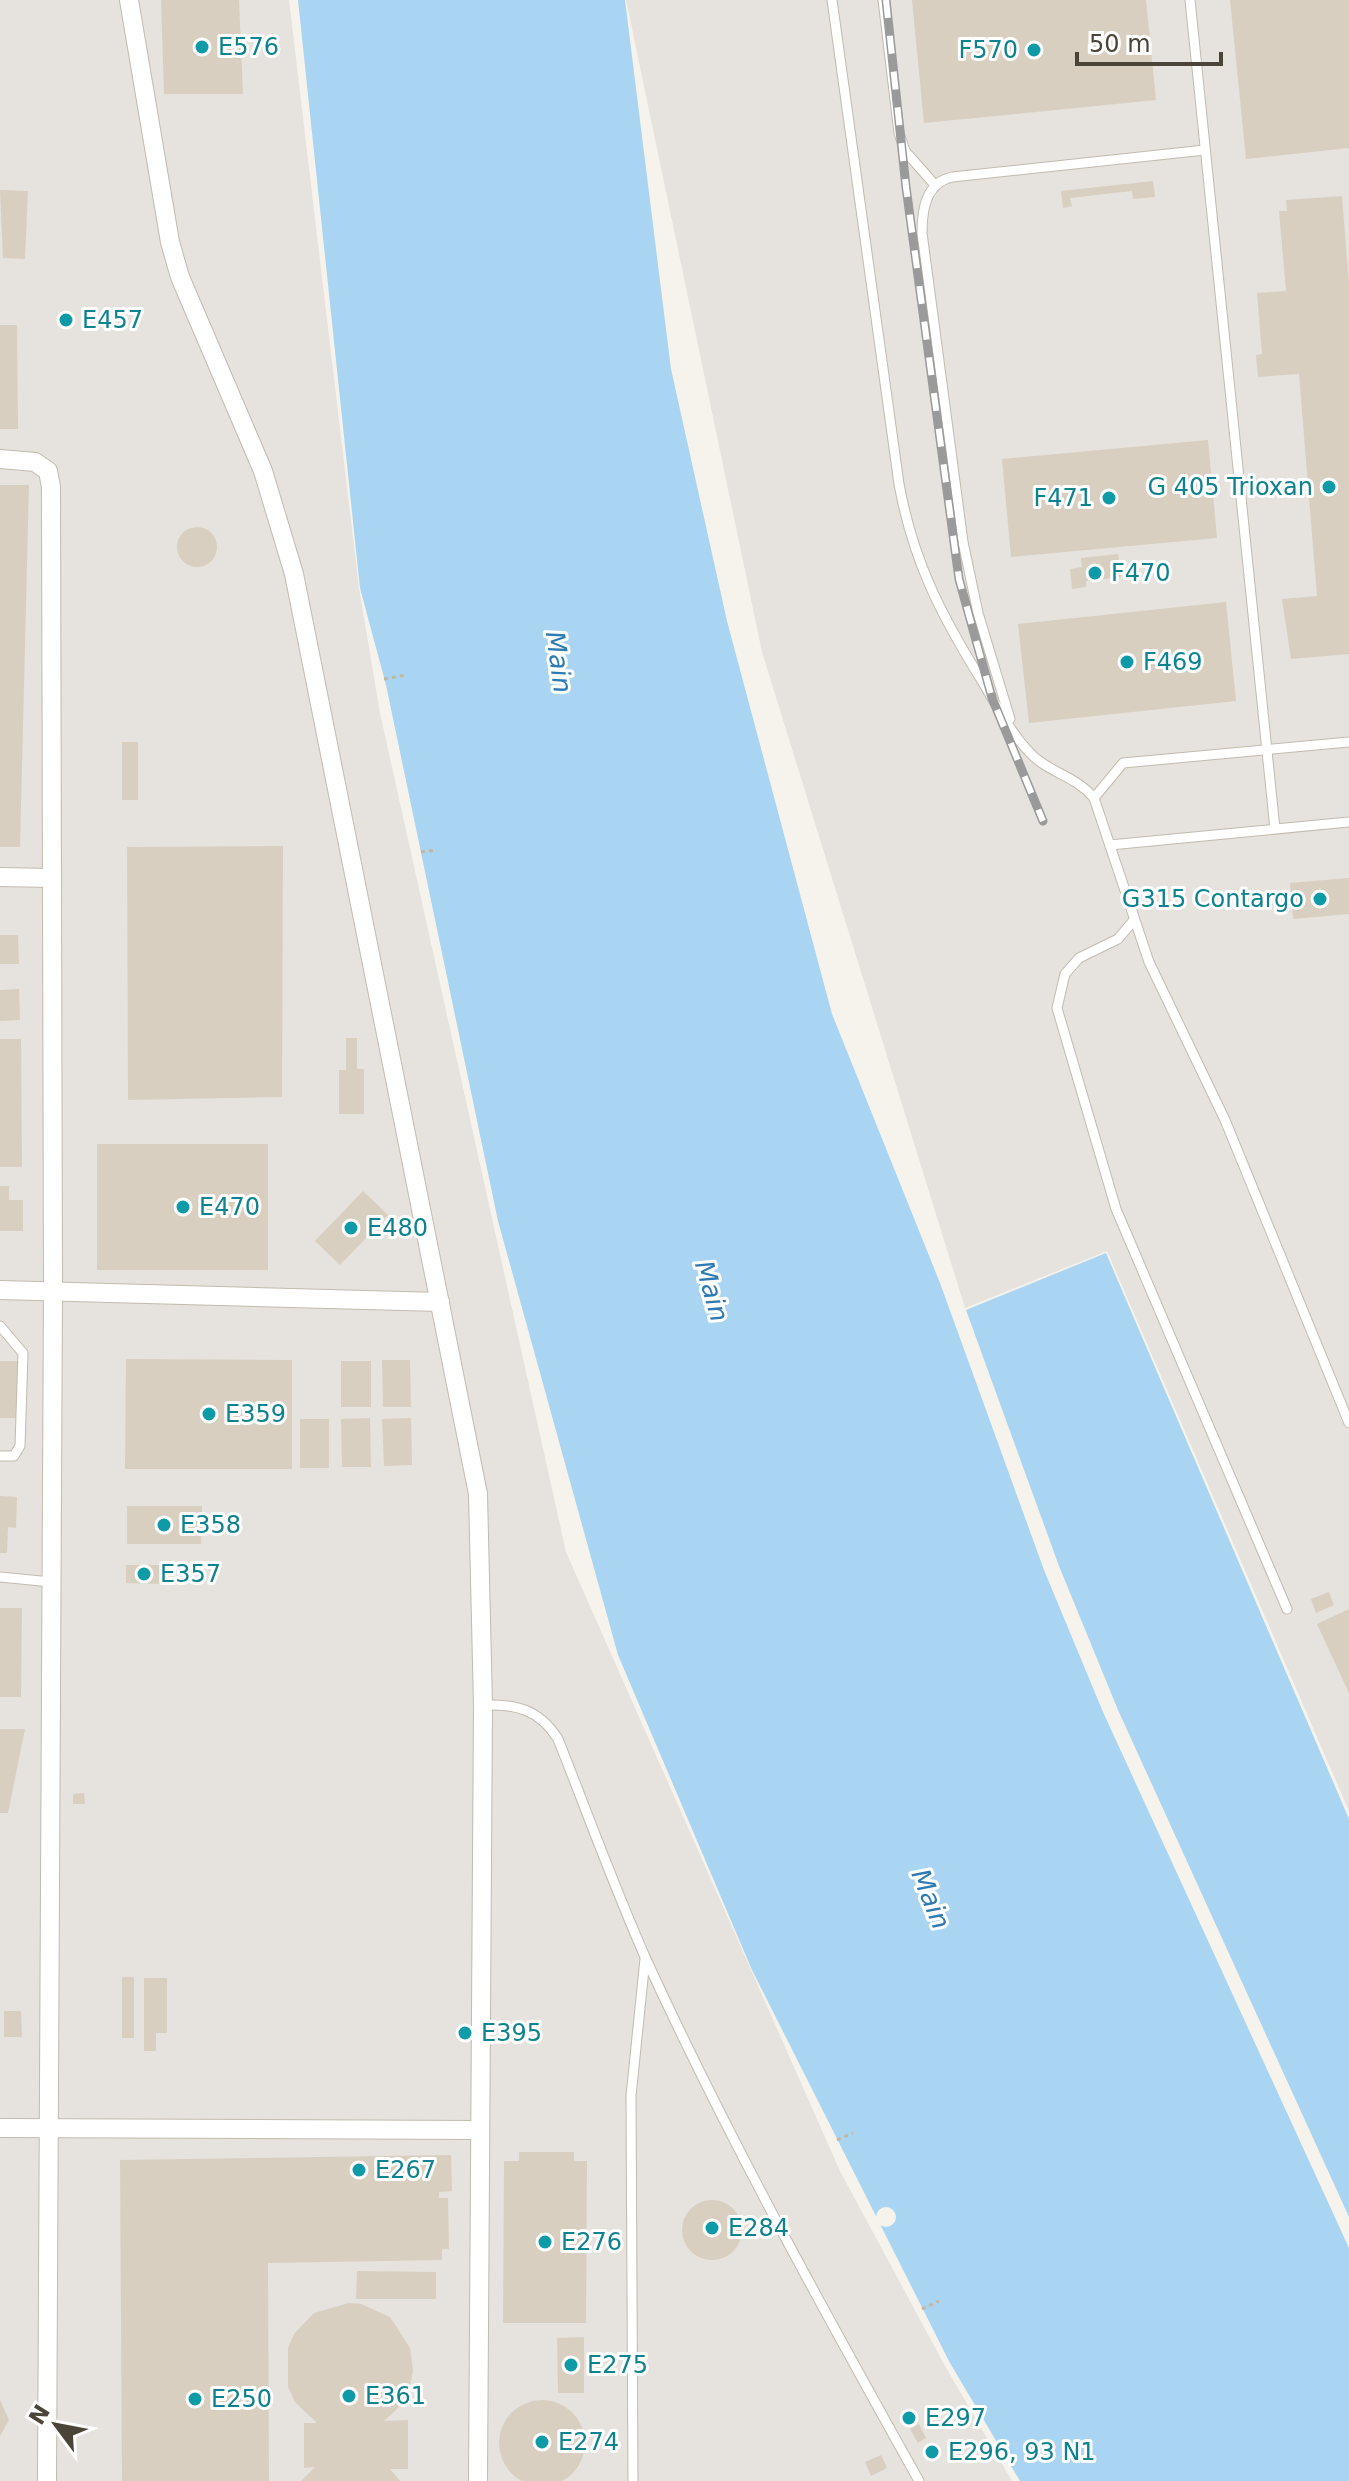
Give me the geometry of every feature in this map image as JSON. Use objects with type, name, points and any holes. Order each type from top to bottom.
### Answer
[{"type":"street","points":[[129,0],[170,242],[180,277],[263,471],[294,574],[478,1494],[483,1705],[478,2481]]},
{"type":"street","points":[[0,459],[35,462],[48,471],[51,487],[53,1291],[47,2481]]},
{"type":"street","points":[[0,877],[52,878]]},
{"type":"street","points":[[0,1290],[440,1302]]},
{"type":"street","points":[[0,2128],[478,2130]]},
{"type":"lane","points":[[832,0],[908,534],[946,622],[1014,734],[1042,764],[1084,786],[1094,798],[1149,962],[1225,1120],[1349,1423]]},
{"type":"lane","points":[[883,0],[899,133],[905,151],[935,185]]},
{"type":"lane","points":[[1190,0],[1275,829]]},
{"type":"lane","points":[[1014,734],[978,613],[963,542],[922,233],[926,199],[935,185],[952,177],[1205,150]]},
{"type":"lane","points":[[1094,798],[1123,763],[1349,742]]},
{"type":"lane","points":[[1110,845],[1349,822]]},
{"type":"lane","points":[[1134,920],[1118,939],[1079,958],[1065,974],[1057,1008],[1116,1209],[1287,1609]]},
{"type":"lane","points":[[0,1326],[5,1340],[23,1353],[20,1446],[14,1456],[0,1456]]},
{"type":"lane","points":[[0,1577],[51,1582]]},
{"type":"lane","points":[[483,1705],[519,1705],[549,1724],[558,1739],[645,1956],[797,2263],[919,2481]]},
{"type":"lane","points":[[633,2481],[631,2096],[645,1956]]},
{"type":"path","points":[[384,679],[406,675]]},
{"type":"path","points":[[421,852],[437,850]]},
{"type":"path","points":[[837,2140],[853,2133]]},
{"type":"path","points":[[922,2309],[939,2301]]},
{"type":"shaded area","points":[[0,0],[289,0],[359,588],[380,713],[566,1552],[840,2171],[945,2366],[1012,2481],[0,2481]]},
{"type":"shaded area","points":[[626,0],[1349,0],[1349,1811],[1107,1251],[965,1308],[762,652]]},
{"type":"shaded area","points":[[1349,788],[1349,819],[1331,821]]},
{"type":"water","name":"Main","points":[[298,0],[625,0],[671,369],[727,621],[832,1014],[940,1283],[1044,1570],[1103,1712],[1349,2248],[1349,2481],[1020,2481],[950,2363],[752,1970],[618,1655],[498,1221],[386,685],[360,588]]},
{"type":"water","points":[[1106,1253],[1349,1819],[1349,2217],[1118,1710],[1059,1566],[966,1310]]},
{"type":"pier","points":[[886,2207],[893,2210],[896,2217],[893,2224],[886,2227],[879,2224],[876,2217],[879,2210]]},
{"type":"building","name":"E576","points":[[161,0],[239,0],[243,94],[164,94]]},
{"type":"building","name":"F570","points":[[912,0],[1146,0],[1156,100],[924,123]]},
{"type":"building","points":[[1230,0],[1349,0],[1349,148],[1246,159]]},
{"type":"building","points":[[1153,181],[1155,197],[1133,199],[1132,191],[1070,198],[1072,206],[1063,208],[1061,191]]},
{"type":"building","points":[[0,190],[28,191],[25,259],[3,258]]},
{"type":"building","name":"G 405 Trioxan","points":[[1342,196],[1349,284],[1349,654],[1291,659],[1282,599],[1317,596],[1299,374],[1258,377],[1256,355],[1262,354],[1257,293],[1286,291],[1279,211],[1287,211],[1286,200]]},
{"type":"building","name":"E457","points":[[61,311],[72,312],[71,328],[61,328]]},
{"type":"building","points":[[0,325],[17,325],[18,429],[0,429]]},
{"type":"building","name":"F471","points":[[1208,440],[1217,538],[1011,557],[1002,459]]},
{"type":"building","points":[[0,485],[29,485],[20,847],[0,847]]},
{"type":"building","points":[[197,527],[211,533],[217,547],[211,561],[197,567],[183,561],[177,547],[183,533]]},
{"type":"building","name":"F470","points":[[1118,554],[1121,577],[1086,581],[1086,587],[1072,589],[1070,569],[1082,567],[1081,558]]},
{"type":"building","name":"F469","points":[[1226,602],[1236,701],[1029,723],[1018,624]]},
{"type":"building","points":[[122,742],[138,742],[138,800],[122,800]]},
{"type":"building","points":[[283,846],[282,1097],[128,1100],[127,847]]},
{"type":"building","name":"G315 Contargo","points":[[1349,878],[1349,914],[1293,919],[1290,883]]},
{"type":"building","points":[[0,935],[18,935],[19,964],[0,964]]},
{"type":"building","points":[[19,989],[20,1020],[0,1021],[0,990]]},
{"type":"building","points":[[346,1038],[357,1038],[357,1069],[364,1069],[364,1114],[339,1114],[339,1070],[346,1070]]},
{"type":"building","points":[[0,1039],[21,1039],[22,1167],[0,1167]]},
{"type":"building","name":"E470","points":[[97,1144],[268,1144],[268,1270],[97,1270]]},
{"type":"building","points":[[0,1186],[9,1186],[9,1200],[23,1200],[23,1231],[0,1231]]},
{"type":"building","name":"E480","points":[[363,1191],[388,1215],[340,1265],[315,1241]]},
{"type":"building","name":"E359","points":[[126,1359],[292,1360],[292,1469],[125,1469]]},
{"type":"building","points":[[382,1360],[410,1360],[411,1407],[383,1407]]},
{"type":"building","points":[[0,1361],[18,1361],[17,1418],[0,1418]]},
{"type":"building","points":[[341,1361],[371,1361],[371,1407],[341,1407]]},
{"type":"building","points":[[370,1418],[371,1467],[342,1467],[341,1419]]},
{"type":"building","points":[[411,1418],[412,1465],[384,1466],[382,1419]]},
{"type":"building","points":[[300,1419],[329,1419],[329,1468],[300,1468]]},
{"type":"building","points":[[0,1496],[17,1497],[16,1528],[8,1527],[7,1553],[0,1553]]},
{"type":"building","name":"E358","points":[[127,1506],[202,1506],[201,1544],[127,1544]]},
{"type":"building","name":"E357","points":[[126,1565],[163,1565],[163,1584],[126,1583]]},
{"type":"building","points":[[1329,1592],[1334,1605],[1316,1613],[1311,1599]]},
{"type":"building","points":[[0,1608],[22,1608],[21,1697],[0,1697]]},
{"type":"building","points":[[1349,1609],[1349,1693],[1317,1624]]},
{"type":"building","points":[[0,1729],[25,1729],[8,1813],[0,1813]]},
{"type":"building","points":[[84,1793],[85,1804],[73,1804],[73,1794]]},
{"type":"building","points":[[122,1977],[134,1977],[134,2038],[122,2038]]},
{"type":"building","points":[[144,1978],[167,1978],[167,2033],[156,2033],[156,2051],[144,2051]]},
{"type":"building","points":[[4,2011],[21,2011],[22,2037],[4,2037]]},
{"type":"building","name":"E395","points":[[461,2026],[469,2027],[468,2040],[460,2039]]},
{"type":"building","name":"E276","points":[[519,2152],[574,2152],[574,2161],[587,2161],[586,2323],[503,2323],[504,2161],[519,2161]]},
{"type":"building","points":[[451,2155],[452,2191],[439,2192],[439,2198],[448,2198],[449,2249],[442,2249],[442,2260],[268,2263],[269,2481],[122,2481],[120,2160]]},
{"type":"building","name":"E284","points":[[712,2200],[723,2202],[733,2209],[740,2219],[740,2241],[733,2251],[723,2258],[712,2260],[701,2258],[691,2251],[684,2241],[682,2230],[684,2219],[691,2209],[701,2202]]},
{"type":"building","points":[[357,2271],[436,2272],[436,2299],[356,2299]]},
{"type":"building","name":"E361","points":[[349,2303],[361,2304],[390,2317],[410,2348],[413,2371],[409,2390],[399,2407],[384,2421],[408,2420],[408,2469],[390,2469],[400,2481],[301,2481],[315,2467],[304,2468],[304,2423],[317,2423],[295,2402],[288,2387],[288,2348],[294,2334],[314,2313]]},
{"type":"building","name":"E275","points":[[584,2337],[584,2393],[558,2393],[557,2338]]},
{"type":"building","points":[[0,2400],[9,2420],[0,2436]]},
{"type":"building","name":"E274","points":[[542,2400],[566,2407],[578,2419],[585,2443],[578,2467],[566,2479],[542,2486],[518,2479],[506,2467],[499,2443],[506,2419],[518,2407]]},
{"type":"building","name":"E297","points":[[910,2408],[918,2422],[909,2427],[901,2413]]},
{"type":"building","points":[[919,2424],[926,2438],[918,2443],[910,2429]]},
{"type":"building","name":"E296, 93 N1","points":[[935,2445],[939,2454],[929,2458],[925,2450]]},
{"type":"building","points":[[881,2455],[887,2468],[871,2476],[865,2462]]},
{"type":"railway","points":[[886,0],[906,187],[959,579],[992,698],[1043,821]]},
{"type":"place","name":"E576","points":[[202,47]]},
{"type":"place","name":"F570","points":[[1034,50]]},
{"type":"place","name":"E457","points":[[66,320]]},
{"type":"place","name":"G 405 Trioxan","points":[[1329,487]]},
{"type":"place","name":"F471","points":[[1109,498]]},
{"type":"place","name":"F470","points":[[1095,573]]},
{"type":"place","name":"F469","points":[[1127,662]]},
{"type":"place","name":"G315 Contargo","points":[[1320,899]]},
{"type":"place","name":"E470","points":[[183,1207]]},
{"type":"place","name":"E480","points":[[351,1228]]},
{"type":"place","name":"E359","points":[[209,1414]]},
{"type":"place","name":"E358","points":[[164,1525]]},
{"type":"place","name":"E357","points":[[144,1574]]},
{"type":"place","name":"E395","points":[[465,2033]]},
{"type":"place","name":"E267","points":[[359,2170]]},
{"type":"place","name":"E284","points":[[712,2228]]},
{"type":"place","name":"E276","points":[[545,2242]]},
{"type":"place","name":"E275","points":[[571,2365]]},
{"type":"place","name":"E361","points":[[349,2396]]},
{"type":"place","name":"E250","points":[[195,2399]]},
{"type":"place","name":"E297","points":[[909,2418]]},
{"type":"place","name":"E274","points":[[542,2442]]},
{"type":"place","name":"E296, 93 N1","points":[[932,2452]]}]
